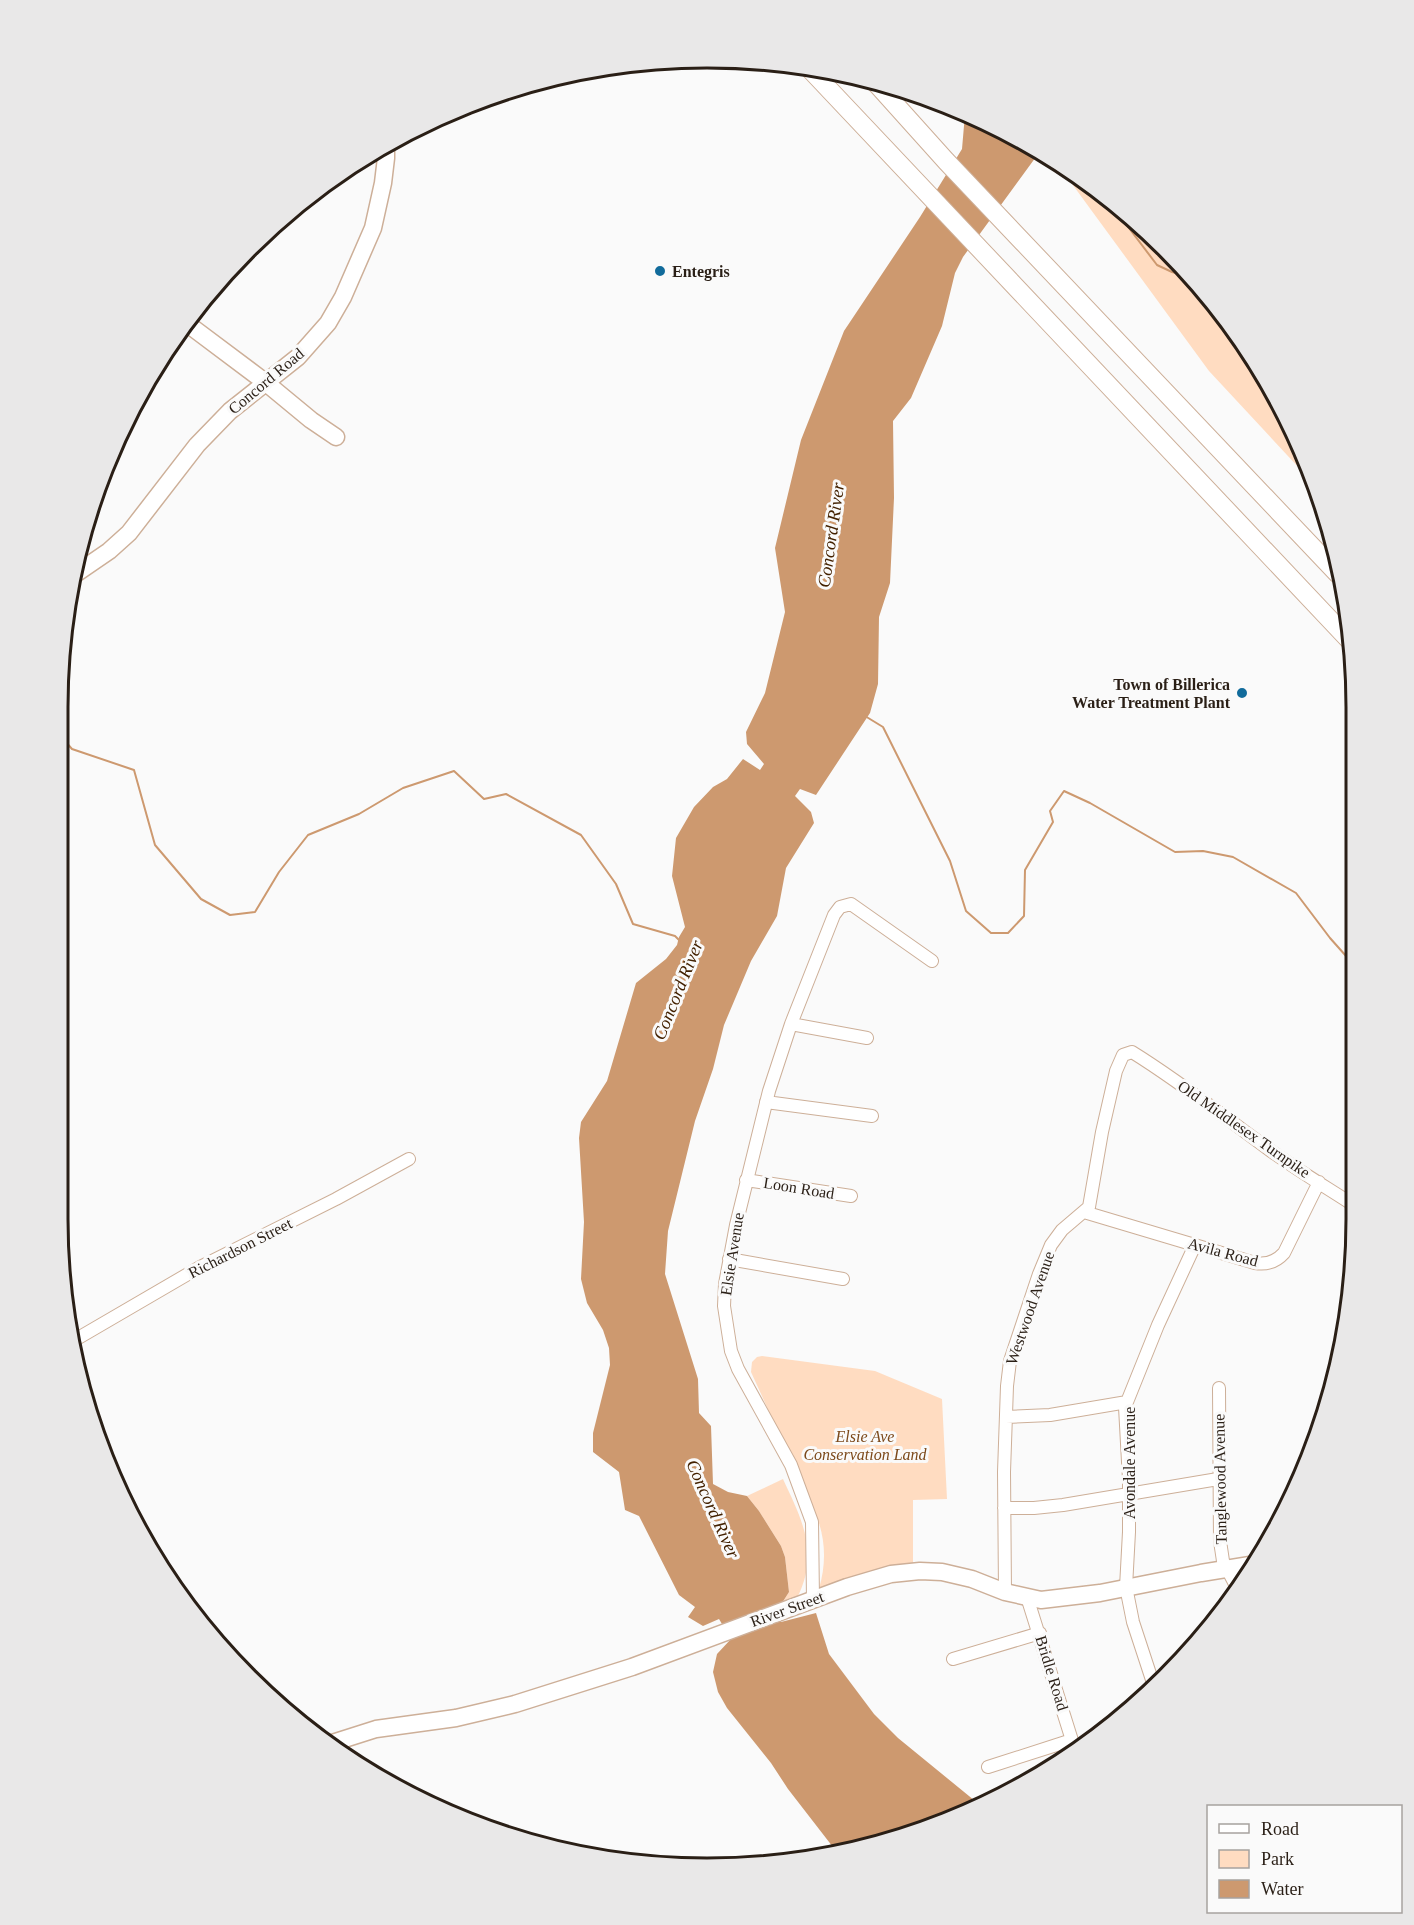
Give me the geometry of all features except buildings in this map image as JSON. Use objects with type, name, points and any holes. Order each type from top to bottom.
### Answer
[{"type":"highway","points":[[818,78],[1342,632]]},
{"type":"highway","points":[[885,92],[1331,566]]},
{"type":"main road","name":"Concord Road","points":[[83,569],[109,551],[129,533],[196,445],[230,411],[307,348],[327,323],[344,297],[367,244],[377,212],[386,154]]},
{"type":"main road","points":[[193,328],[336,437]]},
{"type":"main road","name":"River Street","points":[[339,1741],[376,1728],[456,1718],[515,1704],[632,1667],[873,1578],[920,1571],[953,1574],[1005,1592],[1027,1597],[1054,1599],[1243,1566]]},
{"type":"street","name":"Elsie Avenue","points":[[813,1599],[813,1535],[812,1522],[806,1503],[791,1465],[731,1352],[724,1306],[729,1259],[766,1102],[791,1024],[829,923],[840,906],[851,904],[932,961]]},
{"type":"street","points":[[791,1024],[867,1038]]},
{"type":"street","name":"Old Middlesex Turnpike","points":[[1132,1052],[1219,1111],[1289,1164],[1346,1200]]},
{"type":"street","name":"Westwood Avenue","points":[[1005,1592],[1004,1508],[1010,1361],[1039,1274],[1052,1245],[1058,1235],[1089,1207],[1102,1132],[1119,1061],[1124,1053],[1132,1052]]},
{"type":"street","points":[[766,1102],[872,1116]]},
{"type":"street","name":"Richardson Street","points":[[79,1337],[200,1267],[336,1199],[409,1159]]},
{"type":"street","name":"Loon Road","points":[[746,1180],[851,1196]]},
{"type":"street","name":"Avila Road","points":[[1084,1212],[1259,1264],[1267,1264],[1275,1261],[1284,1252],[1319,1182]]},
{"type":"street","name":"Avondale Avenue","points":[[1151,1678],[1133,1622],[1126,1587],[1129,1493],[1126,1402],[1195,1245]]},
{"type":"street","points":[[729,1259],[843,1279]]},
{"type":"street","name":"Tanglewood Avenue","points":[[1219,1388],[1220,1541],[1222,1557],[1233,1581]]},
{"type":"street","points":[[1006,1417],[1050,1415],[1126,1402]]},
{"type":"street","points":[[1004,1508],[1064,1505],[1218,1479]]},
{"type":"street","name":"Bridle Road","points":[[1027,1597],[1073,1742]]},
{"type":"street","points":[[952,1659],[1040,1633]]},
{"type":"street","points":[[988,1767],[1066,1747]]},
{"type":"green space","points":[[1070,181],[1129,226],[1188,285],[1239,352],[1261,387],[1281,424],[1301,470],[1209,371]]},
{"type":"green space","name":"Elsie Ave Conservation Land","points":[[762,1356],[875,1371],[942,1399],[947,1499],[913,1500],[913,1568],[819,1589],[824,1553],[820,1526],[751,1372],[752,1362]]},
{"type":"green space","name":"Elsie Ave Conservation Land","points":[[783,1479],[802,1523],[808,1551],[804,1582],[797,1598],[782,1603],[789,1592],[785,1557],[781,1546],[747,1496]]},
{"type":"water","name":"Concord River","points":[[964,122],[1035,158],[963,257],[955,273],[942,326],[911,398],[893,421],[894,498],[890,583],[879,617],[878,684],[870,713],[816,795],[800,789],[795,796],[811,812],[814,823],[786,868],[777,916],[751,961],[724,1025],[713,1069],[695,1121],[668,1231],[665,1274],[698,1379],[699,1413],[711,1426],[713,1484],[728,1492],[747,1496],[781,1546],[785,1557],[789,1592],[782,1603],[773,1606],[781,1622],[816,1613],[829,1654],[874,1714],[898,1738],[973,1799],[913,1824],[831,1845],[727,1708],[718,1692],[713,1672],[717,1654],[731,1639],[719,1619],[703,1626],[688,1617],[695,1607],[679,1595],[639,1516],[625,1510],[619,1472],[593,1452],[593,1433],[610,1365],[609,1348],[603,1330],[587,1303],[581,1279],[584,1222],[579,1138],[581,1122],[607,1081],[636,983],[666,959],[677,945],[685,927],[672,876],[676,838],[694,807],[713,787],[727,779],[743,759],[760,770],[764,764],[747,744],[746,732],[765,693],[785,612],[775,548],[801,440],[844,331],[962,149]]},
{"type":"waterway","points":[[1125,223],[1157,265],[1177,273]]},
{"type":"waterway","points":[[865,716],[883,727],[950,861],[966,911],[991,933],[1008,933],[1024,916],[1025,870],[1053,822],[1050,811],[1064,791],[1090,803],[1175,852],[1203,851],[1233,857],[1296,893],[1346,956]]},
{"type":"waterway","name":"Concord River","points":[[68,744],[72,749],[134,770],[155,845],[201,899],[230,915],[255,912],[279,872],[308,835],[359,814],[403,788],[454,771],[484,799],[506,794],[581,835],[616,884],[633,924],[675,936],[680,941]]},
{"type":"place","name":"Entegris","points":[[660,271]]},
{"type":"place","name":"Town of Billerica Water Treatment Plant","points":[[1242,693]]}]
